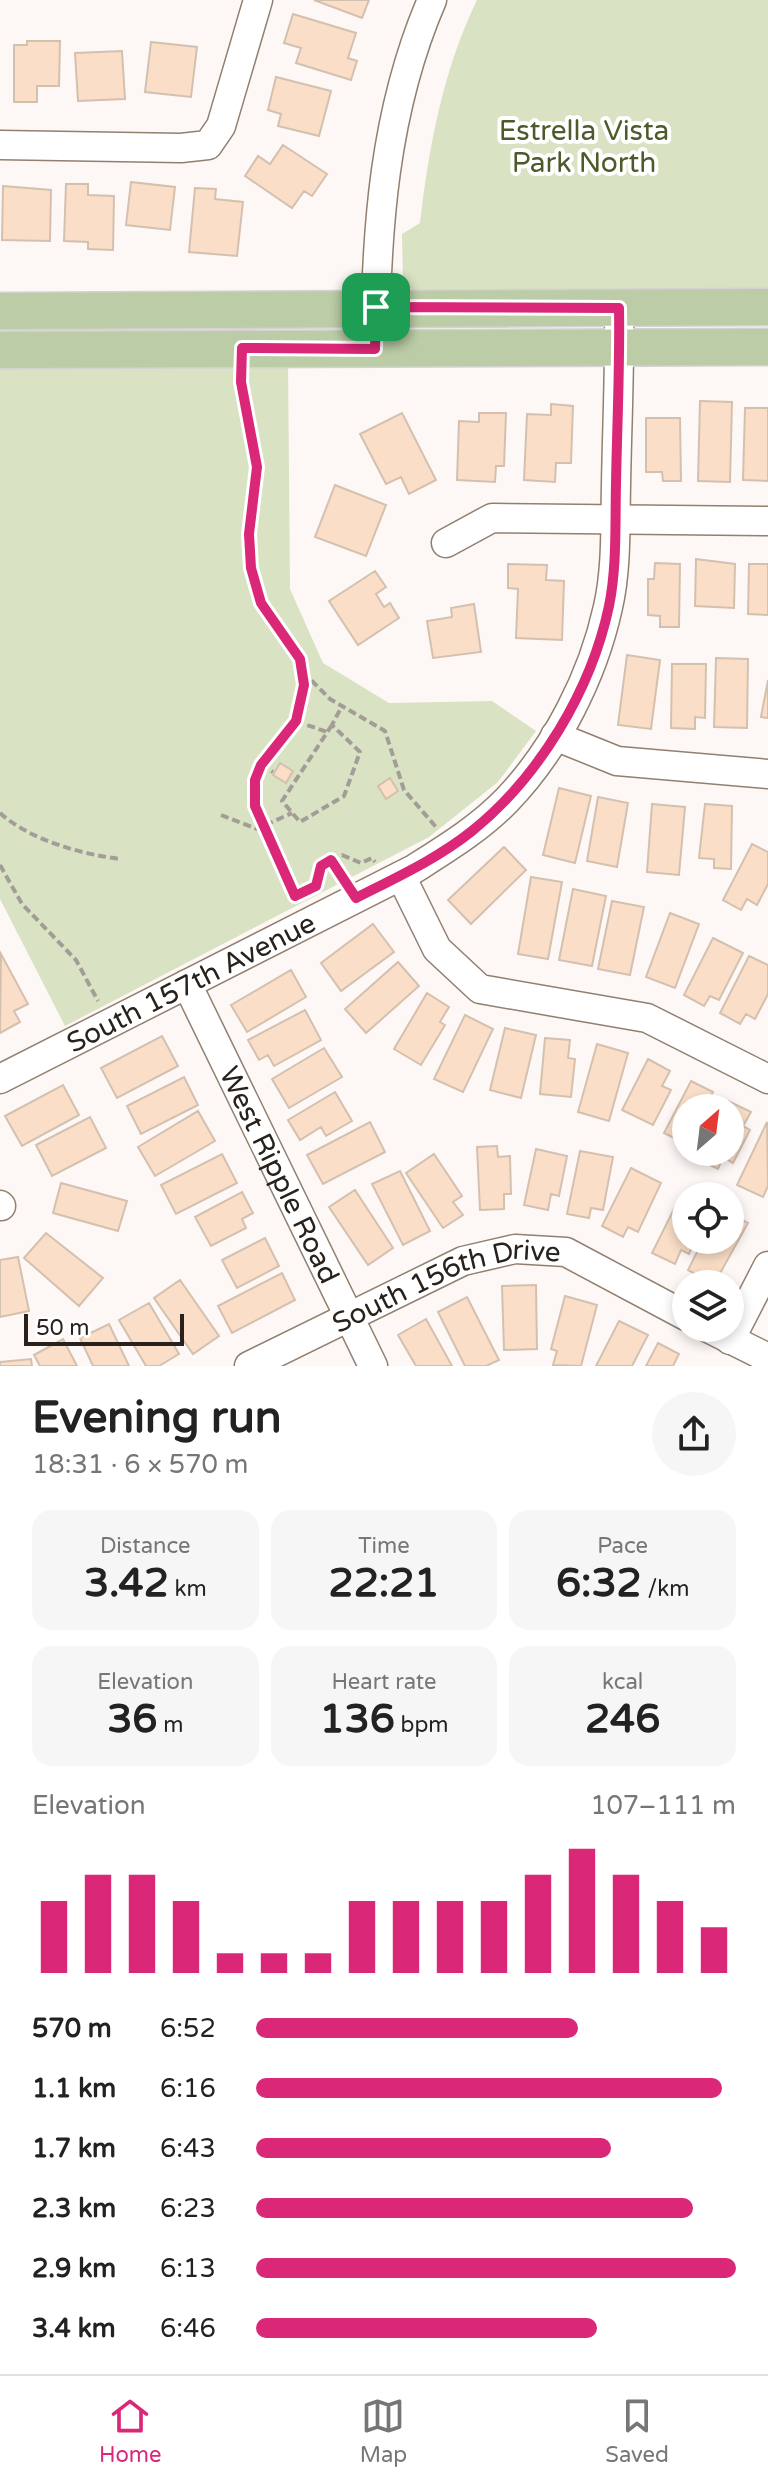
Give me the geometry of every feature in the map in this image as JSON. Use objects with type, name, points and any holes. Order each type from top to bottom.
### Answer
[{"type":"main road","points":[[0,311],[768,307]]},
{"type":"main road","points":[[0,350],[768,347]]},
{"type":"street","points":[[0,145],[181,148],[208,145],[221,126],[258,0]]},
{"type":"street","points":[[375,349],[381,205],[392,133],[409,60],[432,0]]},
{"type":"street","name":"South 157th Avenue","points":[[0,1079],[356,898],[388,870],[469,834],[509,798],[555,736],[601,636],[609,604],[615,522],[619,308]]},
{"type":"street","points":[[446,543],[492,518],[615,522],[768,521]]},
{"type":"street","points":[[555,736],[617,761],[768,774]]},
{"type":"street","points":[[388,870],[437,949],[480,989],[647,1018],[768,1079]]},
{"type":"street","name":"West Ripple Road","points":[[187,984],[347,1319],[373,1366]]},
{"type":"street","name":"South 156th Drive","points":[[249,1366],[463,1261],[515,1249],[566,1252],[672,1309]]},
{"type":"street","points":[[744,1299],[768,1266]]},
{"type":"street","points":[[735,1342],[768,1358]]},
{"type":"path","points":[[242,348],[241,382],[257,467],[249,534],[251,568],[261,603],[295,649],[303,672],[303,698],[296,721],[261,765],[254,791],[255,806],[295,896],[316,886],[321,866],[342,855],[361,863],[372,858],[388,870]]},
{"type":"path","points":[[303,672],[320,691],[385,731],[404,790],[438,829]]},
{"type":"path","points":[[332,725],[360,752],[344,796],[300,822],[282,801],[342,706]]},
{"type":"path","points":[[296,721],[327,732]]},
{"type":"path","points":[[261,765],[273,772]]},
{"type":"path","points":[[0,813],[26,830],[99,856],[120,859]]},
{"type":"path","points":[[221,815],[249,827],[263,829],[292,813]]},
{"type":"path","points":[[331,860],[356,898]]},
{"type":"path","points":[[0,865],[22,904],[76,960],[110,1023]]},
{"type":"green space","name":"Estrella Vista Park North","points":[[477,0],[768,0],[768,291],[429,293],[413,291],[403,281],[402,234],[420,223],[446,81]]},
{"type":"green space","points":[[288,359],[290,589],[323,663],[389,703],[492,701],[536,731],[498,782],[429,837],[65,1026],[0,899],[0,362]]},
{"type":"building","points":[[314,0],[369,0],[362,18]]},
{"type":"building","points":[[293,14],[356,33],[348,58],[357,61],[351,80],[296,63],[301,48],[284,43]]},
{"type":"building","points":[[27,41],[60,41],[59,86],[37,86],[37,102],[14,102],[14,45],[27,45]]},
{"type":"building","points":[[151,42],[197,47],[191,97],[145,92]]},
{"type":"building","points":[[122,51],[125,99],[78,101],[75,53]]},
{"type":"building","points":[[276,77],[331,91],[319,136],[278,126],[281,114],[268,110]]},
{"type":"building","points":[[283,145],[327,174],[312,196],[304,191],[292,208],[245,176],[258,156],[270,164]]},
{"type":"building","points":[[131,182],[175,187],[170,230],[126,225]]},
{"type":"building","points":[[66,184],[88,184],[88,195],[114,196],[113,250],[88,249],[88,242],[64,241]]},
{"type":"building","points":[[3,186],[51,190],[50,241],[2,240]]},
{"type":"building","points":[[195,188],[216,189],[215,199],[243,202],[237,256],[189,252]]},
{"type":"building","points":[[700,401],[732,402],[730,482],[698,481]]},
{"type":"building","points":[[551,404],[573,406],[571,463],[556,463],[555,482],[524,480],[527,414],[551,415]]},
{"type":"building","points":[[745,408],[768,408],[768,481],[743,480]]},
{"type":"building","points":[[402,413],[436,480],[409,494],[401,477],[386,484],[360,434]]},
{"type":"building","points":[[479,413],[506,413],[504,466],[496,466],[495,482],[457,480],[459,421],[479,422]]},
{"type":"building","points":[[646,418],[680,418],[681,481],[663,481],[662,472],[646,472]]},
{"type":"building","points":[[335,485],[386,505],[366,556],[315,537]]},
{"type":"building","points":[[696,559],[735,564],[734,608],[695,606]]},
{"type":"building","points":[[655,563],[680,564],[679,627],[660,627],[660,616],[648,615],[648,579],[654,579]]},
{"type":"building","points":[[508,564],[547,565],[546,580],[564,581],[562,640],[516,638],[518,589],[508,588]]},
{"type":"building","points":[[749,564],[768,564],[768,615],[748,614]]},
{"type":"building","points":[[375,571],[386,587],[376,594],[384,607],[390,603],[399,618],[358,645],[329,601]]},
{"type":"building","points":[[474,604],[481,652],[433,658],[427,621],[452,617],[451,608]]},
{"type":"building","points":[[627,655],[660,660],[651,729],[618,725]]},
{"type":"building","points":[[716,658],[748,659],[747,728],[714,727]]},
{"type":"building","points":[[672,664],[706,664],[705,718],[695,717],[695,729],[671,728]]},
{"type":"building","points":[[768,680],[768,718],[761,717]]},
{"type":"building","points":[[280,763],[293,771],[286,783],[273,775]]},
{"type":"building","points":[[390,778],[398,791],[386,799],[378,786]]},
{"type":"building","points":[[559,788],[591,796],[575,863],[543,855]]},
{"type":"building","points":[[598,797],[628,803],[617,867],[587,861]]},
{"type":"building","points":[[652,804],[685,807],[679,875],[647,872]]},
{"type":"building","points":[[705,804],[732,806],[731,869],[714,868],[714,859],[699,858]]},
{"type":"building","points":[[752,844],[768,852],[768,884],[757,905],[747,899],[741,910],[723,900]]},
{"type":"building","points":[[504,847],[526,870],[471,924],[448,900]]},
{"type":"building","points":[[531,877],[562,882],[548,959],[518,954]]},
{"type":"building","points":[[573,889],[606,896],[592,966],[559,960]]},
{"type":"building","points":[[612,901],[644,907],[630,975],[598,969]]},
{"type":"building","points":[[670,913],[699,924],[675,988],[646,977]]},
{"type":"building","points":[[373,924],[394,952],[341,991],[321,963]]},
{"type":"building","points":[[713,938],[743,953],[719,1000],[710,996],[704,1006],[684,995]]},
{"type":"building","points":[[1,954],[28,1004],[14,1011],[20,1022],[0,1033]]},
{"type":"building","points":[[749,956],[768,965],[768,994],[755,1019],[746,1014],[740,1024],[720,1013]]},
{"type":"building","points":[[398,962],[419,986],[366,1033],[345,1009]]},
{"type":"building","points":[[291,970],[306,997],[247,1032],[231,1005]]},
{"type":"building","points":[[427,993],[449,1007],[440,1022],[445,1025],[421,1065],[394,1049]]},
{"type":"building","points":[[305,1010],[321,1040],[274,1066],[268,1055],[259,1060],[248,1040]]},
{"type":"building","points":[[465,1015],[493,1029],[463,1092],[434,1079]]},
{"type":"building","points":[[505,1028],[536,1035],[521,1098],[490,1090]]},
{"type":"building","points":[[162,1036],[178,1066],[117,1098],[101,1068]]},
{"type":"building","points":[[545,1038],[570,1040],[568,1058],[575,1059],[571,1097],[540,1094]]},
{"type":"building","points":[[597,1044],[628,1053],[609,1121],[578,1112]]},
{"type":"building","points":[[324,1048],[342,1077],[289,1108],[272,1079]]},
{"type":"building","points":[[648,1059],[670,1071],[662,1086],[671,1090],[653,1125],[622,1110]]},
{"type":"building","points":[[184,1077],[198,1105],[141,1134],[127,1106]]},
{"type":"building","points":[[691,1081],[713,1092],[712,1094],[684,1094]]},
{"type":"building","points":[[63,1085],[79,1115],[22,1146],[5,1116]]},
{"type":"building","points":[[335,1092],[352,1121],[326,1136],[321,1127],[300,1140],[288,1120]]},
{"type":"building","points":[[744,1109],[751,1112],[744,1124]]},
{"type":"building","points":[[198,1111],[215,1141],[155,1176],[138,1147]]},
{"type":"building","points":[[90,1117],[106,1148],[52,1176],[36,1145]]},
{"type":"building","points":[[672,1118],[672,1137],[664,1133]]},
{"type":"building","points":[[370,1122],[385,1152],[323,1184],[307,1155]]},
{"type":"building","points":[[767,1122],[768,1186],[763,1197],[744,1188],[744,1182],[738,1182]]},
{"type":"building","points":[[744,1127],[750,1130],[744,1142]]},
{"type":"building","points":[[497,1146],[498,1157],[510,1156],[511,1194],[504,1194],[504,1209],[480,1210],[477,1147]]},
{"type":"building","points":[[536,1149],[567,1156],[559,1196],[551,1194],[548,1210],[524,1205]]},
{"type":"building","points":[[580,1151],[613,1157],[603,1210],[591,1208],[589,1218],[567,1214]]},
{"type":"building","points":[[222,1154],[237,1183],[176,1214],[161,1185]]},
{"type":"building","points":[[434,1154],[462,1196],[453,1202],[463,1215],[443,1228],[406,1173]]},
{"type":"building","points":[[631,1168],[661,1183],[638,1232],[628,1227],[623,1237],[602,1226]]},
{"type":"building","points":[[400,1171],[430,1231],[403,1245],[372,1184]]},
{"type":"building","points":[[61,1183],[127,1201],[118,1231],[53,1213]]},
{"type":"building","points":[[355,1190],[393,1248],[368,1265],[329,1207]]},
{"type":"building","points":[[242,1192],[253,1213],[242,1219],[246,1228],[211,1246],[195,1217]]},
{"type":"building","points":[[672,1213],[672,1254],[679,1254],[675,1264],[652,1253]]},
{"type":"building","points":[[46,1233],[103,1278],[79,1306],[24,1258]]},
{"type":"building","points":[[265,1238],[279,1266],[237,1288],[222,1260]]},
{"type":"building","points":[[696,1254],[731,1254],[722,1270],[688,1270]]},
{"type":"building","points":[[18,1257],[29,1311],[0,1317],[0,1260]]},
{"type":"building","points":[[282,1273],[295,1300],[232,1333],[218,1306]]},
{"type":"building","points":[[180,1280],[219,1336],[193,1354],[154,1298]]},
{"type":"building","points":[[536,1285],[537,1349],[504,1350],[502,1286]]},
{"type":"building","points":[[565,1296],[597,1305],[581,1366],[553,1365],[557,1351],[551,1349]]},
{"type":"building","points":[[467,1297],[499,1360],[486,1366],[465,1366],[438,1312]]},
{"type":"building","points":[[149,1303],[179,1354],[159,1366],[146,1366],[119,1320]]},
{"type":"building","points":[[426,1319],[452,1366],[416,1366],[398,1335]]},
{"type":"building","points":[[619,1321],[648,1335],[632,1366],[596,1366]]},
{"type":"building","points":[[109,1324],[129,1366],[93,1366],[80,1338]]},
{"type":"building","points":[[63,1339],[77,1366],[40,1366],[34,1355]]},
{"type":"building","points":[[658,1343],[679,1354],[673,1366],[646,1366]]},
{"type":"building","points":[[31,1359],[32,1366],[0,1366],[0,1362]]},
{"type":"route","points":[[376,307],[619,308],[615,522],[609,604],[588,670],[555,736],[509,798],[489,817],[469,834],[414,869],[356,898],[331,860],[321,866],[316,886],[295,896],[255,806],[255,780],[261,765],[296,721],[301,710],[304,685],[300,659],[261,603],[251,568],[249,534],[257,490],[257,467],[241,382],[242,348],[375,349],[376,307]]}]
